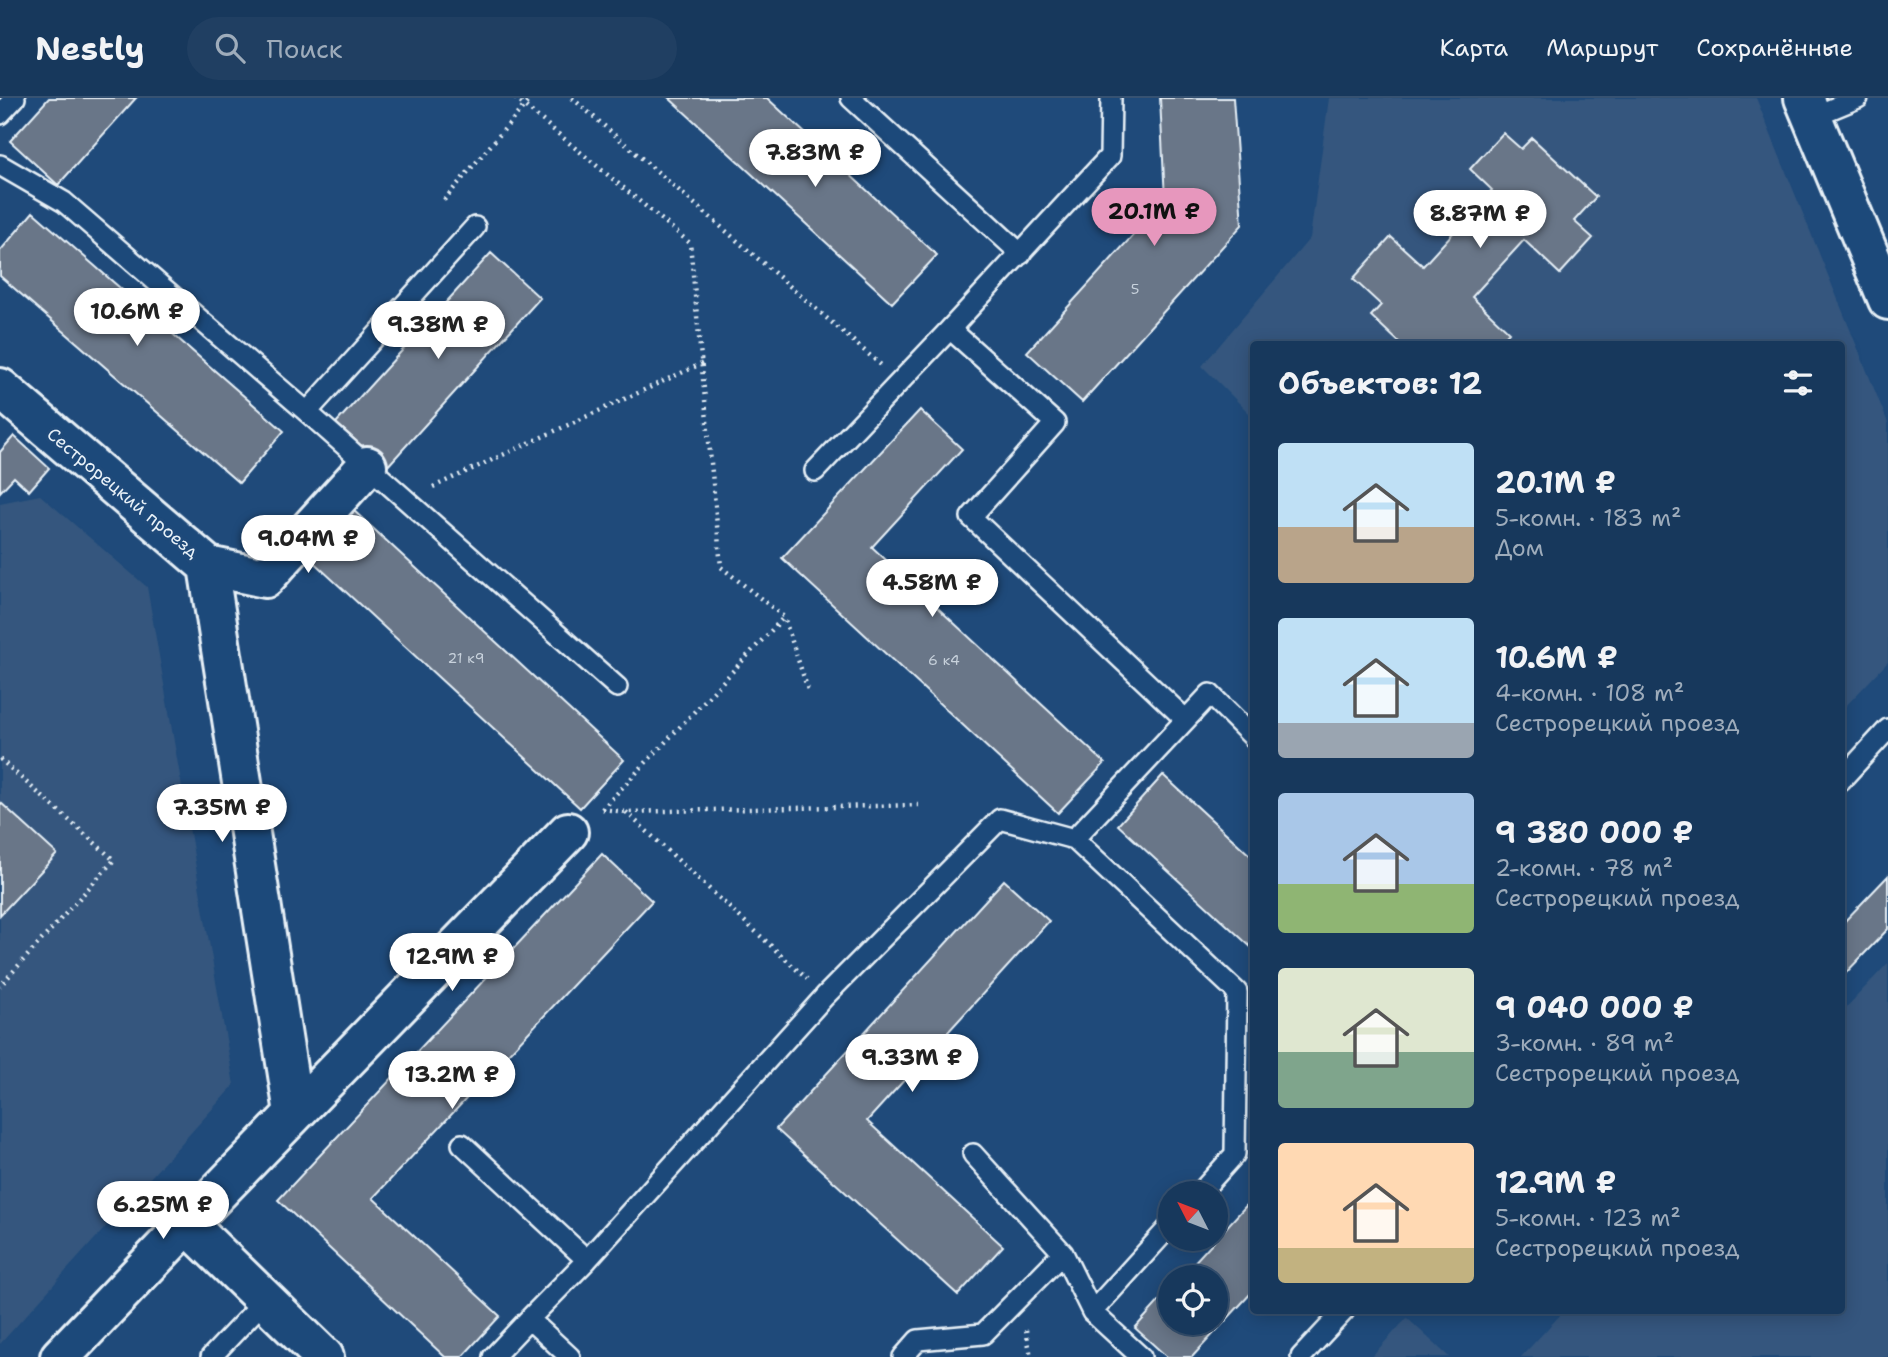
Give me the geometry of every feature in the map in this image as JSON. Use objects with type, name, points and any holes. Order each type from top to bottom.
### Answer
[{"type":"street","points":[[1808,108],[1888,300]]},
{"type":"street","name":"Сестрорецкий проезд","points":[[0,388],[208,566],[294,1113]]},
{"type":"street","points":[[208,566],[265,578],[367,466]]},
{"type":"street","points":[[60,1357],[568,832]]},
{"type":"street","points":[[187,1224],[324,1357]]},
{"type":"lane","points":[[0,114],[15,98]]},
{"type":"lane","points":[[851,98],[1021,254]]},
{"type":"lane","points":[[815,471],[1110,156],[1111,98]]},
{"type":"lane","points":[[1808,108],[1858,98]]},
{"type":"lane","points":[[0,165],[64,202],[307,412],[617,687]]},
{"type":"lane","points":[[307,412],[475,227]]},
{"type":"lane","points":[[950,329],[1055,423],[971,517],[1185,719]]},
{"type":"lane","points":[[1074,838],[1210,694],[1250,734]]},
{"type":"lane","points":[[1845,776],[1888,729]]},
{"type":"lane","points":[[493,1357],[587,1260],[825,996],[1000,819],[1074,838],[1237,992],[1235,1154],[1211,1181]]},
{"type":"lane","points":[[461,1144],[587,1260]]},
{"type":"lane","points":[[973,1154],[1063,1253],[1092,1312],[1141,1357]]},
{"type":"lane","points":[[1092,1312],[1158,1239]]},
{"type":"lane","points":[[903,1357],[918,1340],[983,1334],[1063,1253]]},
{"type":"lane","points":[[211,1357],[265,1300]]},
{"type":"lane","points":[[1301,1357],[1341,1314]]},
{"type":"lane","points":[[528,1319],[569,1357]]},
{"type":"path","points":[[515,98],[690,243],[721,567],[784,617],[808,690]]},
{"type":"path","points":[[444,200],[531,98]]},
{"type":"path","points":[[572,98],[900,382]]},
{"type":"path","points":[[404,500],[703,363]]},
{"type":"path","points":[[568,832],[602,809],[784,617]]},
{"type":"path","points":[[0,759],[114,860],[0,986]]},
{"type":"path","points":[[602,809],[626,812],[918,805]]},
{"type":"path","points":[[626,812],[825,996]]},
{"type":"shaded area","points":[[1329,98],[1756,98],[1888,423],[1888,662],[1845,707],[1845,341],[1250,341],[1250,414],[1202,366],[1310,238]]},
{"type":"shaded area","points":[[40,495],[147,587],[234,1085],[0,1344],[0,503]]},
{"type":"shaded area","points":[[1888,963],[1888,1357],[1521,1357],[1561,1314],[1845,1314],[1845,1009]]},
{"type":"shaded area","points":[[1407,1318],[1449,1357],[1371,1357]]},
{"type":"building","points":[[49,98],[136,98],[58,185],[10,141]]},
{"type":"building","points":[[669,98],[767,98],[937,255],[892,303]]},
{"type":"building","points":[[1160,98],[1233,98],[1242,225],[1082,402],[1027,352],[1165,200]]},
{"type":"building","points":[[1503,133],[1521,149],[1532,138],[1596,197],[1574,221],[1593,238],[1560,274],[1524,240],[1472,297],[1509,332],[1501,341],[1398,341],[1371,316],[1381,305],[1353,279],[1391,237],[1423,266],[1492,190],[1470,169]]},
{"type":"building","points":[[33,212],[284,431],[239,483],[0,276],[0,251]]},
{"type":"building","points":[[491,253],[540,298],[386,468],[336,423]]},
{"type":"building","points":[[920,410],[962,449],[872,547],[1105,763],[1058,813],[782,558]]},
{"type":"building","points":[[14,436],[49,468],[29,491],[14,477],[0,492],[0,452]]},
{"type":"building","points":[[352,509],[624,760],[580,808],[308,557]]},
{"type":"building","points":[[1163,775],[1250,855],[1250,946],[1118,825]]},
{"type":"building","points":[[0,802],[57,854],[0,915]]},
{"type":"building","points":[[602,854],[652,901],[373,1198],[500,1316],[462,1357],[445,1357],[278,1200]]},
{"type":"building","points":[[1888,876],[1888,929],[1845,974],[1845,921]]},
{"type":"building","points":[[1004,880],[1049,921],[867,1121],[1003,1246],[958,1295],[776,1129]]},
{"type":"building","points":[[1250,1201],[1250,1294],[1228,1318],[1228,1265],[1192,1265],[1205,1251],[1228,1251],[1228,1225]]},
{"type":"building","points":[[1158,1302],[1158,1335],[1212,1335],[1192,1357],[1167,1357],[1135,1328]]}]
